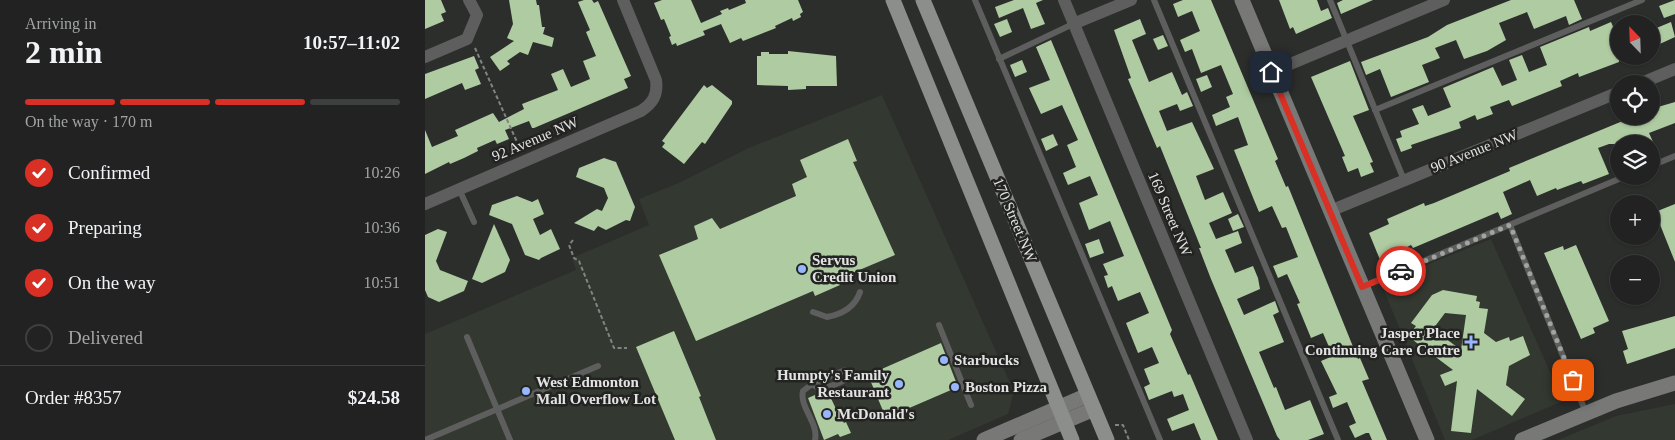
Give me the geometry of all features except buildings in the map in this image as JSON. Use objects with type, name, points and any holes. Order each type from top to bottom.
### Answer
[{"type":"main road","name":"170 Street NW","points":[[893,0],[1072,440]]},
{"type":"main road","name":"170 Street NW","points":[[923,0],[1107,440]]},
{"type":"street","points":[[425,57],[467,39],[477,15],[469,0]]},
{"type":"street","name":"92 Avenue NW","points":[[425,204],[641,111],[654,99],[656,80],[623,0]]},
{"type":"street","name":"169 Street NW","points":[[1064,0],[1247,440]]},
{"type":"street","points":[[1073,24],[1131,0]]},
{"type":"street","points":[[1242,0],[1427,440]]},
{"type":"street","points":[[1271,72],[1347,40],[1414,6],[1444,0]]},
{"type":"street","points":[[1660,75],[1675,69]]},
{"type":"street","name":"90 Avenue NW","points":[[1330,211],[1610,96]]},
{"type":"street","points":[[1522,440],[1616,401],[1675,384]]},
{"type":"street","points":[[984,440],[1061,415],[1091,402]]},
{"type":"street","points":[[1021,440],[1061,415]]},
{"type":"lane","points":[[975,0],[1160,440]]},
{"type":"lane","points":[[1154,0],[1338,440]]},
{"type":"lane","points":[[1330,0],[1404,180]]},
{"type":"lane","points":[[1375,110],[1642,0]]},
{"type":"lane","points":[[999,59],[1073,24]]},
{"type":"lane","points":[[1660,162],[1675,156]]},
{"type":"lane","points":[[1362,287],[1610,183]]},
{"type":"lane","points":[[459,189],[474,222]]},
{"type":"lane","points":[[1510,225],[1586,414]]},
{"type":"lane","points":[[813,312],[827,317],[849,309],[857,302],[860,292]]},
{"type":"lane","points":[[939,325],[971,405]]},
{"type":"lane","points":[[467,338],[511,440]]},
{"type":"lane","points":[[425,440],[598,366]]},
{"type":"lane","points":[[815,440],[815,430],[802,398],[803,391],[812,384],[845,370]]},
{"type":"lane","points":[[812,384],[817,388],[823,388],[849,378]]},
{"type":"path","points":[[469,34],[525,161]]},
{"type":"path","points":[[573,240],[569,246],[574,258],[579,262],[615,348],[627,348]]},
{"type":"path","points":[[1115,425],[1123,425],[1129,440]]},
{"type":"shaded area","points":[[882,95],[1014,392],[1008,414],[948,440],[425,440],[425,334],[576,270],[572,258],[649,225],[639,199],[681,182],[751,147]]},
{"type":"shaded area","name":"Jasper Place Continuing Care Centre","points":[[1491,239],[1563,401],[1472,440],[1445,440],[1381,283]]},
{"type":"shaded area","points":[[1675,404],[1675,440],[1558,440],[1616,416]]},
{"type":"way so far","points":[[1401,271],[1510,225],[1573,380]]},
{"type":"place","name":"Servus Credit Union","points":[[802,269]]},
{"type":"place","name":"Jasper Place Continuing Care Centre","points":[[1471,342]]},
{"type":"place","name":"Starbucks","points":[[944,360]]},
{"type":"place","name":"Humpty's Family Restaurant","points":[[899,384]]},
{"type":"place","name":"Boston Pizza","points":[[955,387]]},
{"type":"place","name":"West Edmonton Mall Overflow Lot","points":[[526,391]]},
{"type":"place","name":"McDonald's","points":[[827,414]]},
{"type":"route","points":[[1271,72],[1362,287],[1401,271]]}]
